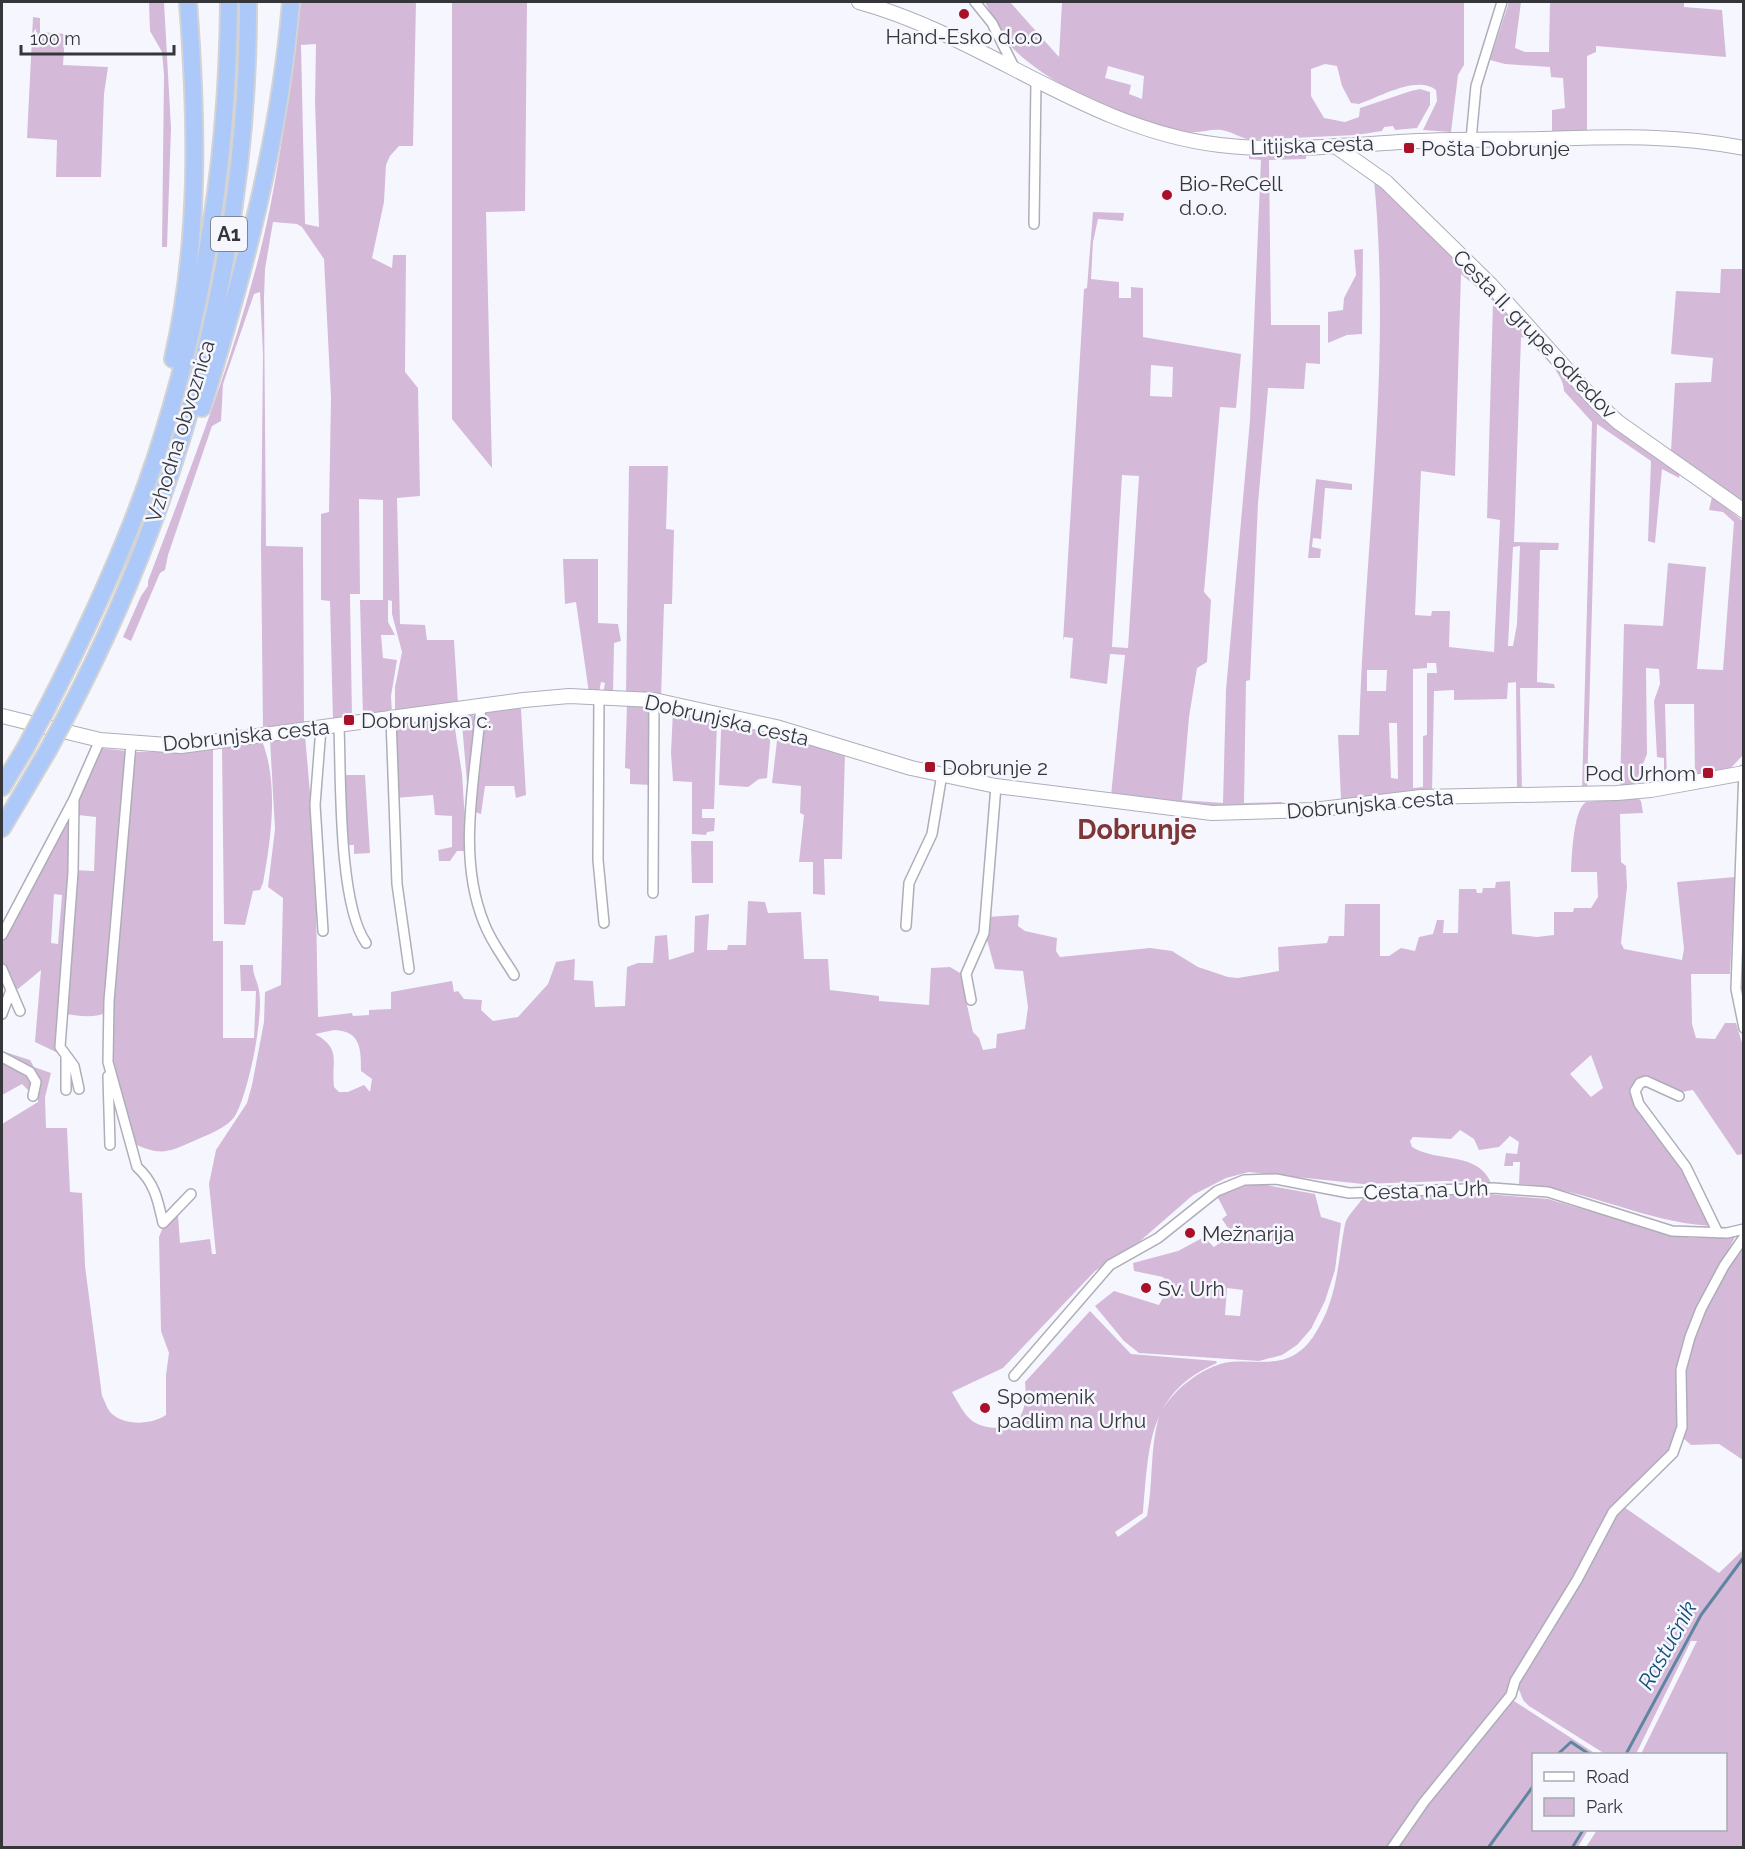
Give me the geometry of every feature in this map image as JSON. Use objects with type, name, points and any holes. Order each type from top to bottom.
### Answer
[{"type":"highway","points":[[156,459],[157,424],[186,290],[192,218],[195,130],[188,2]]},
{"type":"highway","name":"Vzhodna obvoznica","points":[[2,787],[48,706],[98,601],[156,459],[188,346],[209,239],[223,132],[229,2]]},
{"type":"highway","name":"Vzhodna obvoznica","points":[[2,828],[69,711],[116,615],[153,524],[175,461],[208,340],[230,232],[243,123],[248,2]]},
{"type":"highway","points":[[175,461],[192,440],[248,246],[273,125],[291,2]]},
{"type":"street","name":"Litijska cesta","points":[[859,2],[929,26],[1091,109],[1182,139],[1244,147],[1659,136],[1743,148]]},
{"type":"street","points":[[975,2],[992,23],[1016,70]]},
{"type":"street","points":[[1471,140],[1476,86],[1502,2]]},
{"type":"street","points":[[1034,224],[1036,81]]},
{"type":"street","name":"Cesta II. grupe odredov","points":[[1335,146],[1386,182],[1491,285],[1597,403],[1618,422],[1743,511]]},
{"type":"street","name":"Dobrunjska cesta","points":[[2,716],[100,740],[181,746],[481,705],[569,696],[654,700],[776,727],[911,768],[996,786],[1176,810],[1262,812],[1313,810],[1421,797],[1617,793],[1651,790],[1743,772]]},
{"type":"street","points":[[599,696],[598,860],[604,923]]},
{"type":"street","points":[[653,893],[654,700]]},
{"type":"street","points":[[481,705],[469,817],[472,880],[487,931],[514,975]]},
{"type":"street","points":[[391,718],[397,884],[409,969]]},
{"type":"street","points":[[339,726],[342,814],[348,887],[353,918],[366,943]]},
{"type":"street","points":[[321,728],[315,805],[323,931]]},
{"type":"street","points":[[2,935],[74,799],[100,740]]},
{"type":"street","name":"Dobrunjska cesta","points":[[131,744],[109,1000],[108,1062],[137,1167],[149,1178],[163,1222],[191,1194]]},
{"type":"street","points":[[1743,772],[1736,989],[1743,1028]]},
{"type":"street","points":[[906,927],[909,883],[932,834],[942,774]]},
{"type":"street","points":[[971,1000],[966,974],[984,933],[996,786]]},
{"type":"street","points":[[74,799],[73,872],[60,1047],[74,1066],[79,1089]]},
{"type":"street","points":[[2,969],[20,1011]]},
{"type":"street","points":[[2,1014],[11,990]]},
{"type":"street","points":[[2,1057],[30,1072],[36,1082],[33,1096]]},
{"type":"street","points":[[66,1058],[66,1090]]},
{"type":"street","points":[[108,1062],[110,1145]]},
{"type":"street","points":[[1679,1096],[1646,1081],[1640,1083],[1635,1091],[1639,1104],[1686,1167],[1718,1233]]},
{"type":"street","name":"Cesta na Urh","points":[[1014,1376],[1110,1265],[1158,1238],[1228,1184],[1260,1178],[1349,1193],[1493,1188],[1548,1192],[1662,1228],[1718,1233],[1743,1228]]},
{"type":"street","points":[[1392,1848],[1424,1802],[1511,1695],[1515,1681],[1577,1580],[1613,1512],[1673,1453],[1682,1427],[1681,1370],[1690,1338],[1701,1309],[1743,1237]]},
{"type":"green space","points":[[149,2],[164,2],[171,128],[167,247],[162,247],[164,75],[162,52],[150,31]]},
{"type":"green space","points":[[301,2],[416,2],[413,146],[399,146],[386,165],[384,202],[372,258],[392,268],[393,255],[406,255],[405,372],[418,388],[420,496],[397,498],[400,624],[425,625],[427,640],[454,640],[458,704],[395,713],[395,687],[402,652],[392,614],[392,601],[388,600],[388,622],[395,635],[381,635],[383,658],[397,660],[391,696],[392,713],[363,717],[360,600],[383,600],[383,500],[359,499],[360,594],[350,594],[352,719],[333,721],[330,601],[321,600],[321,514],[329,512],[331,398],[324,259],[302,227],[297,224],[273,222],[265,269],[264,298],[266,546],[303,547],[304,725],[263,731],[261,546],[263,354],[260,292],[254,294],[223,384],[221,421],[212,426],[168,555],[165,570],[160,573],[131,641],[123,637],[141,596],[148,586],[243,314],[270,208]],"holes":[[[316,44],[315,101],[319,227],[305,224],[301,45]]]},
{"type":"green space","points":[[452,2],[527,2],[525,211],[486,212],[492,468],[452,419]]},
{"type":"green space","points":[[985,2],[1010,2],[1059,57],[1062,2],[1464,2],[1464,65],[1458,75],[1451,132],[1423,130],[1437,101],[1436,90],[1428,86],[1409,86],[1359,104],[1351,103],[1342,86],[1337,66],[1325,64],[1311,69],[1311,96],[1324,118],[1345,122],[1359,117],[1360,108],[1420,89],[1430,92],[1430,105],[1417,128],[1395,130],[1393,126],[1384,127],[1382,131],[1356,135],[1251,140],[1221,130],[1189,132],[1167,127],[1091,100],[1043,73],[1007,42]],"holes":[[[1108,66],[1144,76],[1142,99],[1129,94],[1131,85],[1105,78]]]},
{"type":"green space","points":[[1509,2],[1521,2],[1515,48],[1525,52],[1549,52],[1550,2],[1684,2],[1684,7],[1722,10],[1726,57],[1596,46],[1596,52],[1587,56],[1587,130],[1552,132],[1552,110],[1565,108],[1563,78],[1551,77],[1550,67],[1505,64],[1490,60]]},
{"type":"green space","points":[[33,17],[40,18],[40,32],[65,34],[63,65],[108,67],[104,94],[101,177],[56,177],[57,140],[27,138]]},
{"type":"green space","points":[[1306,154],[1306,159],[1269,160],[1271,325],[1320,325],[1320,364],[1306,363],[1304,389],[1268,388],[1258,504],[1250,680],[1246,681],[1244,803],[1283,802],[1271,806],[1228,808],[1111,796],[1125,655],[1110,654],[1107,684],[1070,678],[1073,638],[1064,637],[1063,641],[1084,289],[1087,288],[1093,212],[1124,213],[1123,221],[1098,219],[1093,242],[1091,279],[1119,282],[1119,298],[1131,298],[1131,287],[1143,288],[1143,337],[1241,354],[1236,408],[1220,407],[1204,592],[1211,600],[1207,662],[1197,668],[1189,717],[1182,800],[1223,803],[1226,690],[1250,420],[1261,160],[1249,159],[1249,156]],"holes":[[[1151,365],[1173,367],[1172,397],[1150,396]],[[1122,475],[1139,476],[1128,648],[1112,647]]]},
{"type":"green space","points":[[1374,180],[1415,221],[1423,225],[1524,328],[1586,401],[1612,425],[1680,473],[1679,478],[1662,469],[1655,543],[1648,541],[1651,461],[1597,424],[1587,791],[1582,791],[1592,422],[1564,391],[1560,377],[1550,363],[1526,338],[1521,337],[1514,542],[1559,543],[1558,550],[1540,550],[1537,682],[1554,684],[1555,688],[1520,688],[1522,792],[1517,792],[1516,682],[1508,683],[1507,699],[1454,700],[1454,690],[1434,691],[1432,793],[1343,801],[1341,799],[1338,735],[1359,735],[1378,388],[1379,249]],"holes":[[[1461,274],[1493,301],[1487,518],[1500,520],[1494,652],[1449,647],[1450,611],[1432,611],[1431,616],[1415,615],[1421,471],[1455,476]],[[1520,546],[1517,624],[1513,646],[1508,646],[1513,547]],[[1427,663],[1436,663],[1437,673],[1427,673],[1427,735],[1423,736],[1423,787],[1413,788],[1413,669],[1427,668]],[[1367,670],[1387,670],[1386,691],[1367,691]],[[1389,723],[1397,723],[1398,779],[1391,778]]]},
{"type":"green space","points":[[1363,249],[1362,334],[1347,335],[1328,343],[1328,312],[1343,310],[1344,298],[1356,275],[1354,250]]},
{"type":"green space","points":[[1721,269],[1743,269],[1743,502],[1671,451],[1675,383],[1711,382],[1713,358],[1671,354],[1676,291],[1720,293]]},
{"type":"green space","points":[[629,466],[668,466],[666,529],[674,530],[672,604],[664,604],[661,698],[626,695]]},
{"type":"green space","points":[[1316,479],[1352,484],[1352,490],[1325,488],[1321,539],[1313,538],[1312,547],[1321,549],[1320,558],[1308,558]]},
{"type":"green space","points":[[1712,497],[1743,521],[1742,756],[1730,769],[1695,776],[1694,704],[1665,704],[1667,781],[1664,781],[1664,758],[1657,757],[1654,701],[1660,684],[1659,669],[1646,668],[1647,754],[1634,786],[1620,790],[1624,624],[1663,626],[1668,563],[1706,567],[1697,669],[1723,670],[1734,522],[1723,512],[1709,510]]},
{"type":"green space","points":[[563,559],[598,559],[598,623],[618,624],[621,641],[614,643],[613,694],[603,693],[605,683],[601,682],[599,693],[589,693],[576,602],[565,604]]},
{"type":"green space","points":[[627,704],[649,705],[651,709],[652,785],[630,784],[630,769],[625,768]]},
{"type":"green space","points":[[515,707],[521,709],[526,795],[516,798],[514,786],[485,786],[481,814],[475,812],[482,716],[486,710]]},
{"type":"green space","points":[[673,710],[713,716],[717,723],[714,809],[702,809],[702,818],[715,818],[714,831],[707,832],[706,835],[692,834],[692,782],[673,781],[671,753]]},
{"type":"green space","points":[[461,712],[469,712],[476,718],[468,794]]},
{"type":"green space","points":[[453,716],[462,774],[467,851],[457,851],[450,861],[439,861],[438,850],[452,847],[452,816],[435,815],[433,795],[395,798],[396,726],[398,722]]},
{"type":"green space","points":[[727,719],[771,731],[767,778],[759,779],[748,787],[719,785],[721,731]]},
{"type":"green space","points":[[305,735],[315,852],[318,1017],[352,1013],[353,1016],[369,1015],[369,1010],[391,1009],[391,992],[452,981],[454,992],[458,991],[464,999],[482,1000],[481,1010],[493,1021],[518,1017],[548,984],[556,962],[575,959],[574,980],[593,981],[595,1007],[625,1006],[627,967],[638,963],[653,963],[655,936],[667,935],[669,960],[694,952],[695,916],[709,914],[707,950],[727,950],[728,945],[746,945],[748,901],[765,902],[768,913],[801,912],[804,959],[828,959],[830,990],[879,996],[879,1001],[929,1005],[931,968],[950,967],[960,973],[973,1032],[979,1038],[983,1050],[996,1048],[997,1034],[1025,1029],[1028,1007],[1023,971],[995,969],[987,940],[987,917],[1019,915],[1018,926],[1025,931],[1057,938],[1056,951],[1060,957],[1150,948],[1172,951],[1198,967],[1238,978],[1279,971],[1278,947],[1327,943],[1329,936],[1344,936],[1345,904],[1380,904],[1380,956],[1389,956],[1401,948],[1415,951],[1419,937],[1433,934],[1437,920],[1444,920],[1443,933],[1458,933],[1459,889],[1476,889],[1477,893],[1482,893],[1483,888],[1495,888],[1496,882],[1510,881],[1512,934],[1537,937],[1554,935],[1554,912],[1573,912],[1574,908],[1591,908],[1598,897],[1597,872],[1571,872],[1574,834],[1578,814],[1582,807],[1586,802],[1638,798],[1641,801],[1643,813],[1620,814],[1621,862],[1626,866],[1627,887],[1621,943],[1624,949],[1682,960],[1684,949],[1677,882],[1735,877],[1730,974],[1691,974],[1692,1024],[1696,1038],[1715,1039],[1725,1023],[1736,1023],[1743,1046],[1743,1154],[1737,1155],[1693,1090],[1681,1092],[1651,1078],[1632,1090],[1683,1167],[1710,1226],[1661,1218],[1567,1192],[1519,1184],[1520,1162],[1513,1162],[1513,1166],[1504,1166],[1506,1153],[1517,1154],[1519,1142],[1510,1136],[1499,1147],[1479,1150],[1474,1139],[1460,1130],[1451,1139],[1413,1137],[1410,1141],[1412,1147],[1422,1152],[1477,1166],[1491,1183],[1445,1181],[1363,1184],[1249,1172],[1226,1178],[1193,1195],[1139,1242],[1095,1271],[1003,1368],[952,1392],[963,1411],[974,1422],[989,1427],[1011,1428],[1024,1407],[1025,1382],[1090,1311],[1131,1354],[1216,1361],[1217,1363],[1194,1375],[1177,1390],[1163,1409],[1187,1382],[1219,1364],[1274,1361],[1294,1355],[1313,1337],[1327,1310],[1335,1282],[1345,1224],[1363,1198],[1487,1194],[1548,1199],[1671,1235],[1693,1238],[1735,1237],[1685,1337],[1677,1372],[1679,1428],[1672,1449],[1610,1511],[1557,1608],[1526,1653],[1510,1682],[1508,1692],[1390,1847],[2,1847],[2,1124],[38,1102],[38,1081],[2,1054],[2,1051],[30,1060],[34,1067],[51,1073],[45,1097],[46,1128],[67,1128],[70,1192],[82,1193],[85,1266],[102,1396],[108,1409],[116,1417],[138,1423],[153,1421],[166,1415],[166,1375],[169,1353],[161,1331],[159,1237],[163,1227],[178,1215],[180,1243],[210,1239],[212,1254],[216,1254],[209,1184],[216,1150],[247,1103],[264,1022],[265,992],[281,985],[283,898],[268,887],[275,829],[270,740]],"holes":[[[334,1030],[350,1034],[358,1043],[361,1071],[372,1079],[370,1092],[364,1085],[348,1092],[339,1092],[334,1087],[332,1050],[323,1039],[315,1034]],[[1591,1055],[1603,1088],[1591,1097],[1570,1074]],[[1158,1420],[1147,1516],[1118,1537],[1115,1532],[1143,1513],[1147,1466],[1151,1444]]]},
{"type":"green space","points":[[782,735],[845,754],[842,859],[824,859],[825,895],[813,894],[813,862],[799,862],[804,815],[800,813],[801,786],[772,783],[777,741]]},
{"type":"green space","points":[[262,741],[272,793],[271,830],[263,883],[260,890],[253,891],[245,925],[224,924],[222,748],[233,744]]},
{"type":"green space","points":[[100,748],[126,751],[105,1013],[96,1016],[81,1016],[66,1014],[74,870],[94,871],[96,817],[78,815],[79,795]]},
{"type":"green space","points":[[213,750],[213,941],[223,941],[223,1038],[254,1038],[256,991],[241,991],[240,965],[253,965],[260,998],[258,1032],[245,1090],[232,1120],[217,1130],[171,1150],[150,1150],[132,1143],[111,1059],[110,1030],[134,756],[135,752]]},
{"type":"green space","points":[[342,775],[365,775],[370,853],[354,854],[354,845],[348,845]]},
{"type":"green space","points":[[69,815],[72,815],[58,1053],[35,1042],[41,970],[18,989],[11,987],[2,966],[2,940]],"holes":[[[54,894],[62,895],[58,944],[51,943]]]},
{"type":"green space","points":[[691,841],[713,841],[713,883],[692,883]]},
{"type":"green space","points":[[2,1060],[27,1073],[33,1087],[28,1090],[22,1084],[2,1095]]},
{"type":"green space","points":[[1261,1184],[1315,1194],[1321,1217],[1341,1223],[1335,1270],[1325,1301],[1311,1329],[1297,1345],[1282,1355],[1259,1361],[1139,1353],[1124,1341],[1095,1306],[1114,1291],[1159,1305],[1169,1287],[1163,1277],[1134,1271],[1133,1263],[1178,1251],[1204,1237],[1214,1247],[1232,1234],[1222,1219],[1227,1215],[1217,1196],[1245,1186]],"holes":[[[1227,1288],[1243,1290],[1240,1316],[1225,1315]]]},
{"type":"green space","points":[[1743,1241],[1743,1460],[1719,1444],[1691,1445],[1683,1438],[1685,1372],[1690,1347],[1701,1315]]},
{"type":"green space","points":[[1624,1507],[1719,1573],[1743,1550],[1743,1847],[1586,1847],[1596,1831],[1727,1831],[1727,1753],[1641,1753],[1697,1641],[1691,1641],[1636,1753],[1603,1753],[1523,1700],[1517,1684],[1592,1562],[1610,1525]]},
{"type":"green space","points":[[1514,1701],[1594,1753],[1532,1753],[1532,1831],[1587,1831],[1578,1847],[1396,1848],[1427,1802],[1510,1702]]},
{"type":"waterway","name":"Rastučnik","points":[[1627,1753],[1701,1615],[1744,1557]]},
{"type":"waterway","points":[[1559,1753],[1571,1742],[1588,1753]]},
{"type":"waterway","points":[[1488,1848],[1532,1788]]},
{"type":"waterway","name":"Rastučnik","points":[[1572,1848],[1582,1831]]},
{"type":"place","name":"Hand-Esko d.o.o","points":[[964,14]]},
{"type":"place","name":"Pošta Dobrunje","points":[[1409,148]]},
{"type":"place","name":"Bio-ReCell d.o.o.","points":[[1167,195]]},
{"type":"place","name":"Dobrunjska c.","points":[[349,720]]},
{"type":"place","name":"Dobrunje 2","points":[[930,767]]},
{"type":"place","name":"Pod Urhom","points":[[1708,773]]},
{"type":"place","name":"Mežnarija","points":[[1190,1233]]},
{"type":"place","name":"Sv. Urh","points":[[1146,1288]]},
{"type":"place","name":"Spomenik padlim na Urhu","points":[[985,1408]]},
{"type":"district","name":"Dobrunje","points":[[1137,829]]}]
